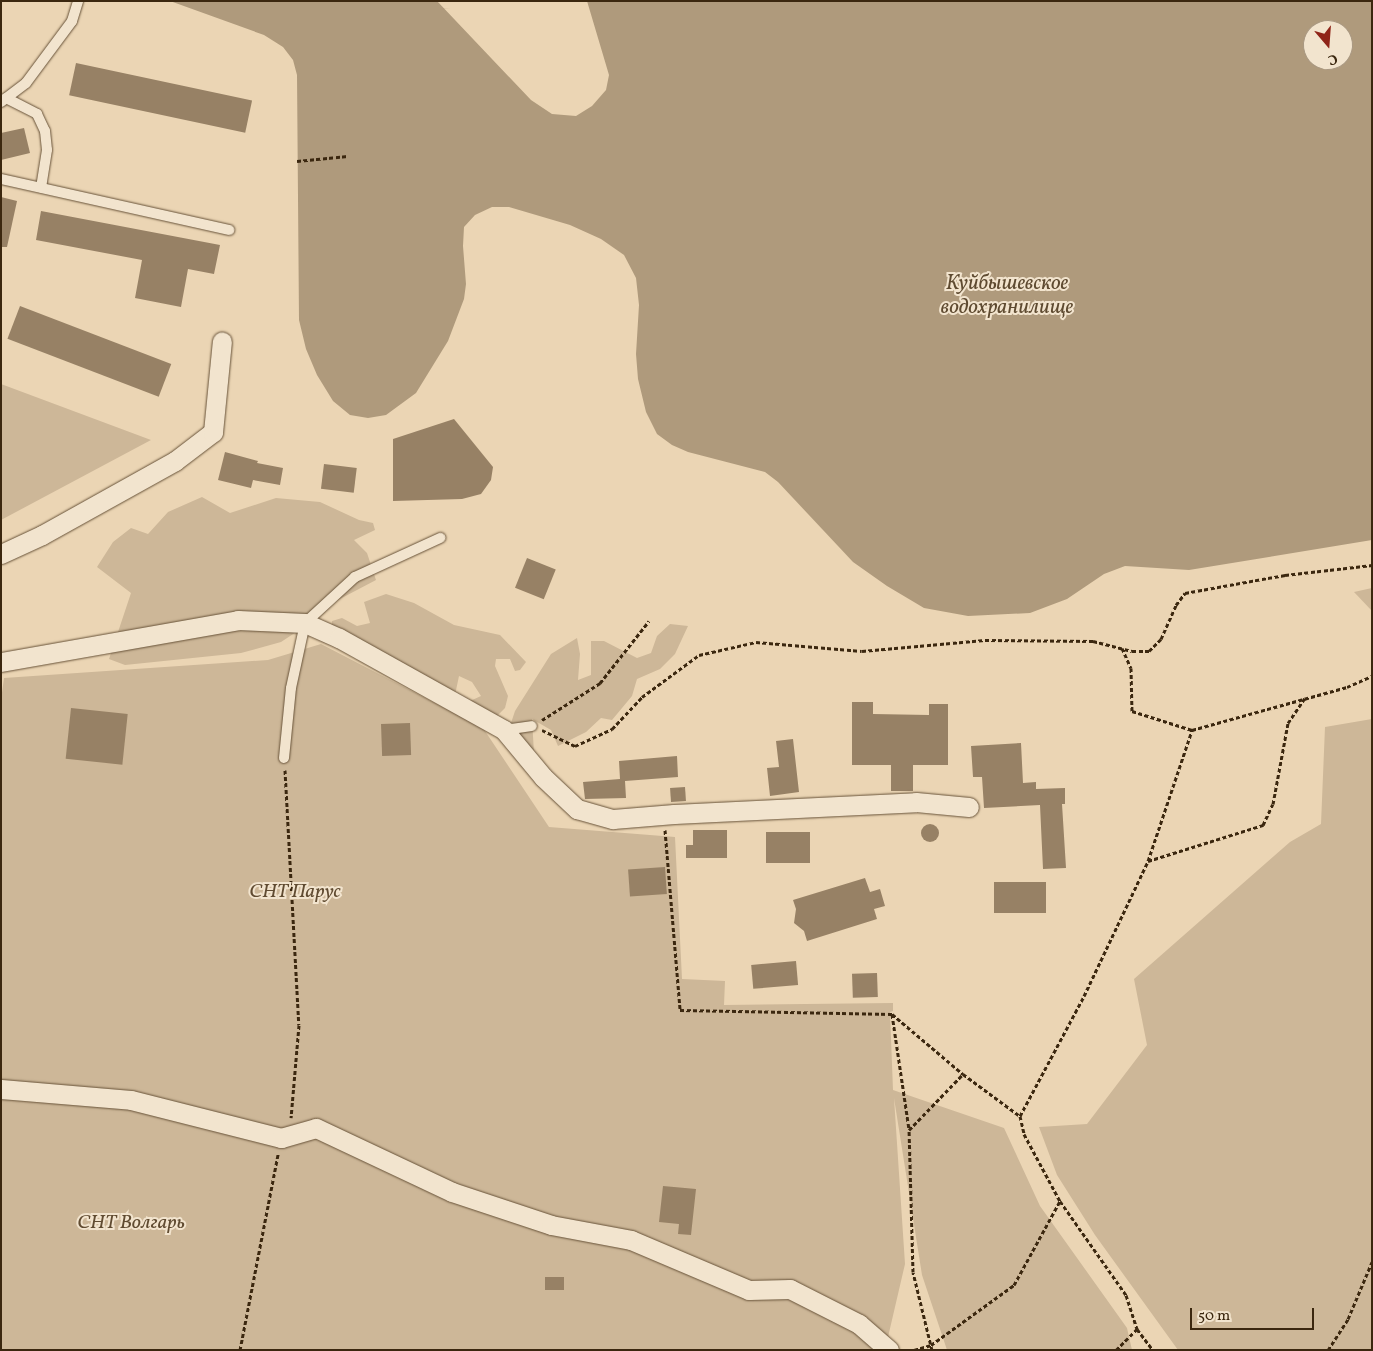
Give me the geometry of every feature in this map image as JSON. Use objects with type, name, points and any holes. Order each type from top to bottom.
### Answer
[{"type":"street","points":[[1,554],[42,536],[175,461],[213,432],[222,341]]},
{"type":"street","points":[[1,662],[238,620],[305,623],[339,638],[504,730],[543,777],[577,809],[613,819],[664,814],[916,802],[969,807]]},
{"type":"street","points":[[1,1089],[131,1100],[281,1138],[316,1128],[461,1195],[551,1225],[631,1240],[749,1290],[790,1289],[858,1324],[889,1350]]},
{"type":"lane","points":[[3,100],[26,83],[72,21],[78,1]]},
{"type":"lane","points":[[3,100],[37,114],[45,132],[47,150],[41,188]]},
{"type":"lane","points":[[1,180],[229,230]]},
{"type":"lane","points":[[284,758],[291,688],[305,623],[355,577],[440,538]]},
{"type":"lane","points":[[504,730],[532,726]]},
{"type":"path","points":[[297,161],[348,156]]},
{"type":"path","points":[[532,726],[575,746],[612,729],[642,697],[699,655],[756,642],[862,652],[985,640],[1093,641],[1132,651],[1149,651],[1161,639],[1176,605],[1185,593],[1284,576],[1372,565]]},
{"type":"path","points":[[532,726],[600,684],[649,621]]},
{"type":"path","points":[[1122,648],[1132,668],[1132,712],[1192,730],[1347,687],[1372,676]]},
{"type":"path","points":[[1148,861],[1263,825],[1273,804],[1288,723],[1305,698]]},
{"type":"path","points":[[1153,1350],[1137,1329],[1126,1295],[1060,1201],[1024,1134],[1020,1116],[1084,996],[1148,861],[1192,730]]},
{"type":"path","points":[[240,1350],[281,1138],[291,1118],[299,1025],[284,758]]},
{"type":"path","points":[[664,814],[680,1010],[892,1014],[963,1074],[1020,1116]]},
{"type":"path","points":[[892,1014],[909,1130],[913,1272],[932,1348]]},
{"type":"path","points":[[909,1130],[963,1074]]},
{"type":"path","points":[[914,1350],[932,1348],[1014,1285],[1060,1201]]},
{"type":"path","points":[[1328,1350],[1348,1319],[1372,1262]]},
{"type":"path","points":[[1116,1350],[1137,1329]]},
{"type":"green space","points":[[1,384],[151,440],[1,520]]},
{"type":"green space","points":[[202,497],[230,513],[276,498],[320,502],[359,520],[373,523],[375,530],[354,540],[367,553],[376,580],[336,601],[319,617],[281,642],[241,653],[125,665],[109,659],[131,593],[97,567],[113,542],[131,528],[148,534],[168,512]]},
{"type":"green space","points":[[1372,588],[1372,611],[1354,592]]},
{"type":"green space","points":[[386,594],[414,603],[454,625],[500,635],[526,662],[520,670],[515,671],[510,659],[496,659],[495,666],[508,696],[505,708],[493,720],[470,701],[481,696],[472,682],[459,676],[455,695],[330,641],[332,621],[342,618],[357,626],[370,623],[364,602]]},
{"type":"green space","points":[[670,624],[688,626],[675,654],[660,669],[637,679],[632,696],[612,720],[601,718],[586,732],[558,746],[551,730],[532,719],[534,753],[505,741],[515,711],[551,654],[577,638],[580,654],[578,680],[591,675],[591,641],[604,641],[637,658],[651,653],[657,636]]},
{"type":"green space","name":"СНТ Парус","points":[[321,644],[483,728],[549,827],[675,837],[682,979],[725,981],[724,1005],[893,1003],[893,1011],[890,1012],[893,1090],[1004,1128],[1040,1206],[1127,1328],[1132,1350],[947,1350],[922,1275],[894,1098],[905,1264],[885,1350],[1,1350],[1,700],[4,678],[268,660]]},
{"type":"green space","points":[[1372,719],[1372,1350],[1178,1350],[1095,1235],[1057,1175],[1039,1127],[1087,1124],[1147,1045],[1134,979],[1290,842],[1321,824],[1325,727]]},
{"type":"water","name":"Куйбышевское водохранилище","points":[[170,1],[437,1],[531,100],[552,114],[576,116],[592,106],[606,90],[609,75],[587,1],[1372,1],[1372,540],[1189,570],[1125,566],[1104,574],[1067,599],[1030,613],[968,616],[924,608],[887,586],[853,562],[778,482],[765,472],[688,452],[672,445],[657,434],[646,412],[638,379],[636,354],[639,305],[636,278],[624,255],[601,239],[570,225],[509,207],[492,207],[475,215],[464,227],[463,246],[466,284],[464,299],[448,341],[416,393],[386,415],[368,418],[350,415],[333,401],[317,375],[306,349],[299,320],[297,75],[293,60],[283,47],[264,35]]},
{"type":"building","points":[[76,63],[252,100],[245,133],[69,95]]},
{"type":"building","points":[[24,128],[30,153],[1,160],[1,133]]},
{"type":"building","points":[[1,197],[17,201],[7,247],[1,247]]},
{"type":"building","points":[[41,211],[220,245],[214,274],[188,269],[181,307],[135,298],[142,260],[36,240]]},
{"type":"building","points":[[20,306],[171,364],[159,397],[7,339]]},
{"type":"building","points":[[454,419],[493,467],[491,480],[481,494],[462,499],[393,501],[393,439]]},
{"type":"building","points":[[225,452],[258,461],[257,463],[283,468],[280,485],[253,480],[251,488],[218,480]]},
{"type":"building","points":[[324,464],[357,468],[354,493],[321,489]]},
{"type":"building","points":[[527,558],[556,570],[544,599],[515,588]]},
{"type":"building","points":[[852,702],[873,702],[873,714],[929,715],[929,704],[948,704],[948,765],[913,765],[913,791],[891,791],[891,765],[852,765]]},
{"type":"building","points":[[71,708],[128,714],[122,765],[66,759]]},
{"type":"building","points":[[410,723],[411,755],[382,756],[381,724]]},
{"type":"building","points":[[793,739],[799,792],[770,796],[767,768],[779,767],[776,741]]},
{"type":"building","points":[[1021,743],[1023,783],[1036,782],[1036,789],[1065,788],[1065,804],[1062,804],[1066,868],[1043,869],[1040,805],[984,808],[982,777],[973,777],[971,746]]},
{"type":"building","points":[[677,756],[678,777],[625,781],[626,798],[585,799],[583,782],[620,779],[619,761]]},
{"type":"building","points":[[685,787],[686,801],[671,802],[670,788]]},
{"type":"building","points":[[930,824],[936,827],[939,833],[936,839],[930,842],[924,839],[921,833],[924,827]]},
{"type":"building","points":[[693,830],[727,830],[727,858],[686,858],[686,845],[693,845]]},
{"type":"building","points":[[766,832],[810,832],[810,863],[766,863]]},
{"type":"building","points":[[665,867],[667,894],[630,897],[628,870]]},
{"type":"building","points":[[865,878],[870,892],[880,889],[885,906],[874,909],[877,919],[807,941],[804,931],[794,923],[796,909],[793,900]]},
{"type":"building","points":[[994,882],[1046,882],[1046,913],[994,913]]},
{"type":"building","points":[[796,961],[798,985],[753,989],[751,965]]},
{"type":"building","points":[[877,973],[878,997],[853,998],[852,974]]},
{"type":"building","points":[[663,1186],[696,1189],[691,1235],[678,1234],[679,1224],[659,1222]]},
{"type":"building","points":[[545,1277],[564,1277],[564,1290],[545,1290]]},
{"type":"park label","name":"СНТ Волгарь","points":[[131,1223]]}]
